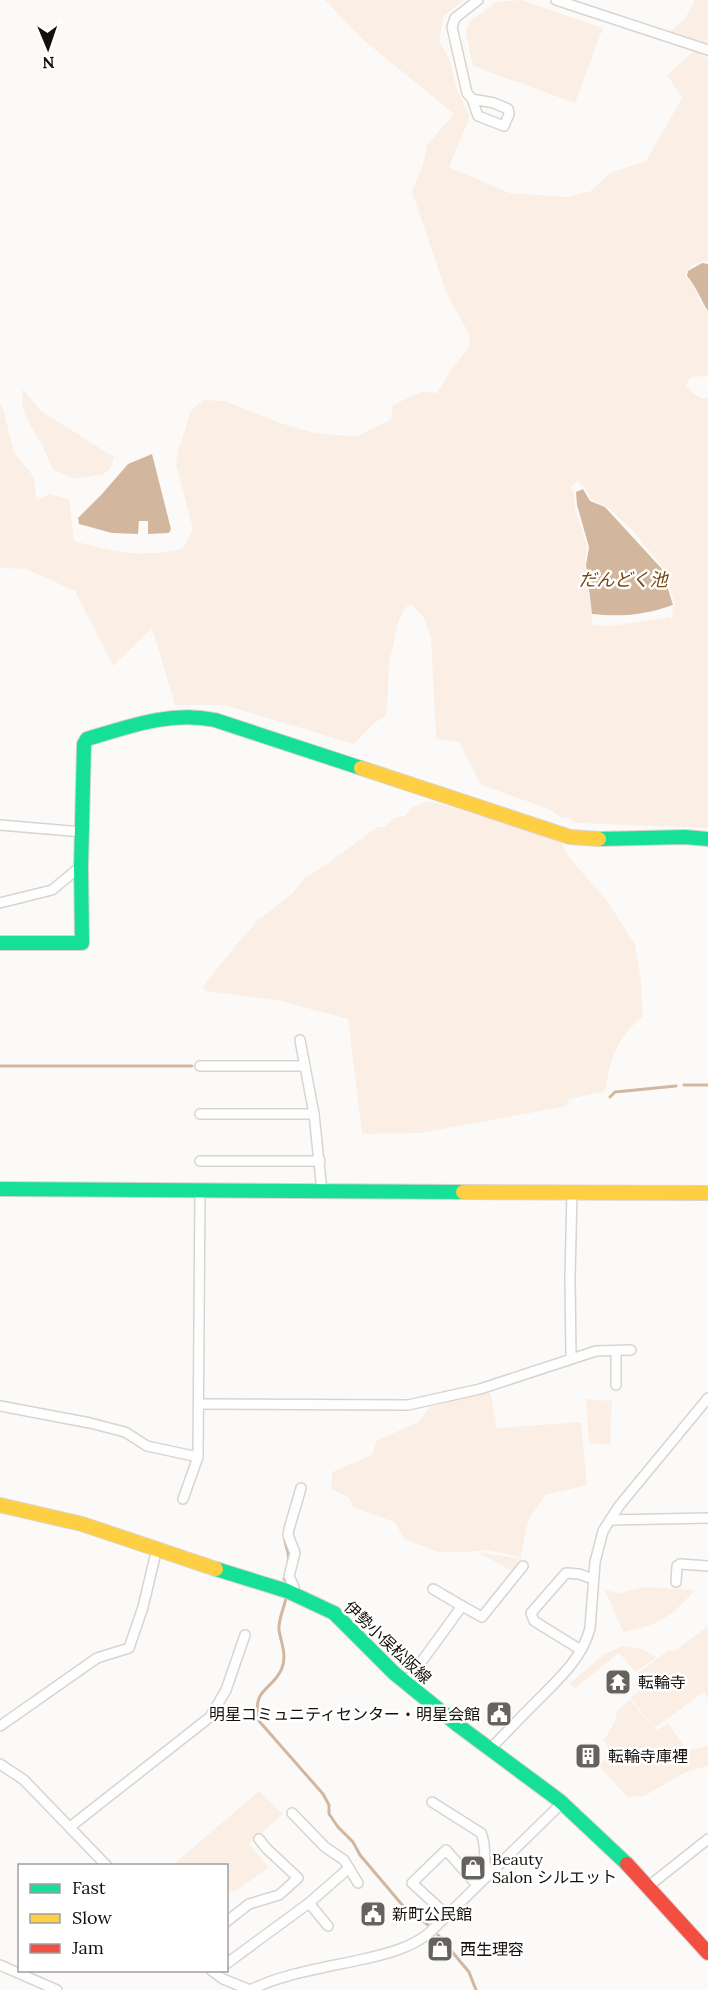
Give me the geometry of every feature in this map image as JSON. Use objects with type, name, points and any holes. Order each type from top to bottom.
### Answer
[{"type":"street","points":[[472,99],[467,93],[452,23],[454,18],[478,0]]},
{"type":"street","points":[[556,0],[708,50]]},
{"type":"street","points":[[0,943],[82,943],[83,752],[87,739],[161,718],[182,715],[215,720],[570,837],[603,840],[685,837],[708,839]]},
{"type":"street","points":[[0,825],[82,832]]},
{"type":"street","points":[[0,903],[51,890],[81,866]]},
{"type":"street","points":[[300,1040],[314,1114],[322,1191]]},
{"type":"street","points":[[200,1066],[305,1066]]},
{"type":"street","points":[[200,1114],[314,1114]]},
{"type":"street","points":[[200,1161],[320,1161]]},
{"type":"street","points":[[0,1189],[708,1193]]},
{"type":"street","points":[[183,1499],[198,1456],[200,1190]]},
{"type":"street","points":[[571,1358],[572,1192]]},
{"type":"street","points":[[199,1404],[408,1406],[480,1389],[596,1351],[631,1350]]},
{"type":"street","points":[[616,1351],[616,1385]]},
{"type":"street","points":[[490,1749],[561,1677],[581,1650],[590,1628],[593,1579],[598,1547],[610,1520],[708,1398]]},
{"type":"street","points":[[0,1406],[90,1423],[125,1432],[147,1446],[198,1456]]},
{"type":"street","points":[[292,1594],[294,1587],[289,1576],[295,1553],[288,1535],[301,1488]]},
{"type":"street","name":"伊勢小俣松阪線","points":[[0,1504],[63,1518],[157,1548],[312,1601],[344,1620],[376,1656],[406,1683],[562,1803],[612,1848],[650,1885],[708,1953]]},
{"type":"street","points":[[610,1520],[708,1518]]},
{"type":"street","points":[[0,1726],[97,1658],[129,1648],[143,1607],[157,1548]]},
{"type":"street","points":[[676,1582],[677,1566],[680,1564],[708,1566]]},
{"type":"street","points":[[433,1589],[482,1617],[523,1566]]},
{"type":"street","points":[[581,1650],[534,1621],[531,1613],[566,1573],[579,1574],[593,1579]]},
{"type":"street","points":[[406,1683],[462,1606]]},
{"type":"street","points":[[70,1827],[210,1717],[226,1690],[244,1635]]},
{"type":"street","points":[[0,1764],[24,1780],[105,1864]]},
{"type":"street","points":[[432,1802],[481,1833],[487,1875]]},
{"type":"street","points":[[217,1972],[250,1990],[269,1982],[377,1956],[409,1945],[425,1936],[562,1803]]},
{"type":"street","points":[[292,1813],[325,1847],[344,1860],[358,1883]]},
{"type":"street","points":[[228,1920],[249,1904],[279,1895],[298,1878],[259,1839]]},
{"type":"street","points":[[650,1885],[708,1839]]},
{"type":"street","points":[[447,1915],[412,1883],[446,1850],[477,1885]]},
{"type":"street","points":[[228,1963],[309,1903],[349,1868]]},
{"type":"street","points":[[309,1903],[328,1926]]},
{"type":"street","points":[[0,1965],[57,1990]]},
{"type":"shaded area","points":[[325,0],[464,0],[444,16],[439,40],[450,61],[457,89],[470,117],[449,167],[510,193],[567,197],[591,191],[610,173],[646,161],[682,98],[667,75],[694,51],[708,58],[708,261],[694,265],[685,276],[695,286],[699,299],[708,313],[708,376],[691,377],[686,385],[694,394],[703,399],[708,396],[708,828],[575,823],[549,809],[481,785],[459,742],[436,739],[431,639],[424,618],[412,605],[407,606],[399,619],[389,663],[387,714],[371,726],[354,744],[224,705],[175,705],[152,628],[113,666],[75,591],[26,569],[0,568],[0,404],[14,452],[33,476],[37,500],[49,494],[69,499],[74,541],[128,552],[168,552],[182,549],[193,530],[176,464],[191,411],[203,400],[225,401],[280,423],[315,433],[356,436],[391,420],[393,405],[423,391],[437,393],[452,368],[469,347],[470,336],[446,292],[412,192],[423,165],[427,145],[454,114],[361,38]],"holes":[[[577,481],[592,500],[606,506],[633,531],[663,568],[675,605],[671,608],[672,620],[669,617],[611,626],[593,625],[585,565],[587,546],[571,487]]]},
{"type":"shaded area","points":[[521,0],[603,28],[575,103],[473,66],[466,33],[469,22],[496,2]]},
{"type":"shaded area","points":[[694,0],[708,0],[708,49],[665,33],[683,20]]},
{"type":"shaded area","points":[[23,389],[41,411],[114,457],[110,469],[104,474],[76,479],[53,470],[24,411]]},
{"type":"shaded area","points":[[429,801],[560,839],[569,857],[607,901],[635,944],[641,981],[643,1017],[620,1041],[605,1091],[569,1099],[567,1106],[421,1133],[362,1134],[348,1019],[277,1000],[205,991],[203,987],[257,921],[292,894],[303,879],[377,827],[384,827],[394,818],[405,816],[413,807]]},
{"type":"shaded area","points":[[490,1391],[497,1428],[581,1422],[587,1485],[545,1495],[528,1521],[521,1557],[488,1550],[438,1552],[405,1539],[394,1522],[354,1508],[348,1497],[331,1489],[332,1472],[372,1455],[377,1440],[417,1423],[430,1407]]},
{"type":"shaded area","points":[[586,1399],[612,1401],[610,1445],[589,1443]]},
{"type":"shaded area","points":[[478,1552],[522,1559],[512,1571]]},
{"type":"shaded area","points":[[645,1587],[695,1590],[664,1619],[623,1632],[605,1590],[619,1593]]},
{"type":"shaded area","points":[[708,1626],[708,1698],[704,1692],[655,1728],[630,1698],[647,1685],[637,1674],[670,1649],[673,1652]]},
{"type":"shaded area","points":[[622,1646],[642,1649],[656,1657],[636,1672],[619,1653],[575,1688],[570,1683],[603,1655]]},
{"type":"shaded area","points":[[630,1700],[656,1730],[668,1723],[687,1750],[708,1746],[708,1766],[686,1772],[644,1796],[627,1797],[600,1767],[600,1764],[612,1752],[603,1741],[614,1724],[617,1711]]},
{"type":"shaded area","points":[[259,1791],[283,1814],[249,1844],[269,1867],[236,1891],[228,1892],[228,1864],[178,1864],[176,1862]]},
{"type":"water","points":[[702,263],[708,264],[708,311],[687,276],[688,271]]},
{"type":"water","points":[[152,454],[171,529],[169,533],[148,534],[148,521],[139,521],[138,534],[112,533],[79,524],[78,518],[128,464]]},
{"type":"water","name":"だんどく池","points":[[583,489],[590,501],[605,507],[662,569],[673,605],[633,614],[592,614],[586,565],[589,547],[577,505],[576,492]]},
{"type":"waterway","points":[[0,1066],[192,1066]]},
{"type":"waterway","points":[[684,1085],[708,1085]]},
{"type":"waterway","points":[[610,1097],[615,1092],[676,1086]]},
{"type":"waterway","points":[[285,1535],[289,1555],[288,1563]]},
{"type":"waterway","points":[[286,1572],[284,1579],[289,1585]]},
{"type":"waterway","points":[[286,1598],[279,1626],[284,1653],[282,1668],[260,1695],[257,1710],[259,1721],[323,1794],[329,1805],[329,1814],[353,1842],[360,1855],[404,1907],[428,1925]]},
{"type":"waterway","points":[[438,1935],[469,1972],[476,1990]]},
{"type":"traffic: fast","points":[[0,943],[82,943],[81,866],[84,744],[87,739],[150,721],[182,717],[198,718],[215,720],[361,768]]},
{"type":"traffic: fast","points":[[599,839],[685,837],[708,839]]},
{"type":"traffic: fast","points":[[0,1189],[463,1192]]},
{"type":"traffic: fast","points":[[216,1569],[287,1591],[334,1613],[394,1673],[459,1726],[560,1801],[627,1864]]},
{"type":"traffic: slow","points":[[361,768],[570,837],[599,839]]},
{"type":"traffic: slow","points":[[463,1192],[708,1193]]},
{"type":"traffic: slow","points":[[0,1505],[82,1524],[216,1569]]},
{"type":"traffic: jam","points":[[627,1864],[708,1953]]},
{"type":"place","name":"転輪寺","points":[[618,1682]]},
{"type":"place","name":"明星コミュニティセンター・明星会館","points":[[499,1714]]},
{"type":"place","name":"転輪寺庫裡","points":[[588,1756]]},
{"type":"place","name":"Beauty Salon シルエット","points":[[473,1868]]},
{"type":"place","name":"新町公民館","points":[[373,1914]]},
{"type":"place","name":"西生理容","points":[[440,1949]]}]
